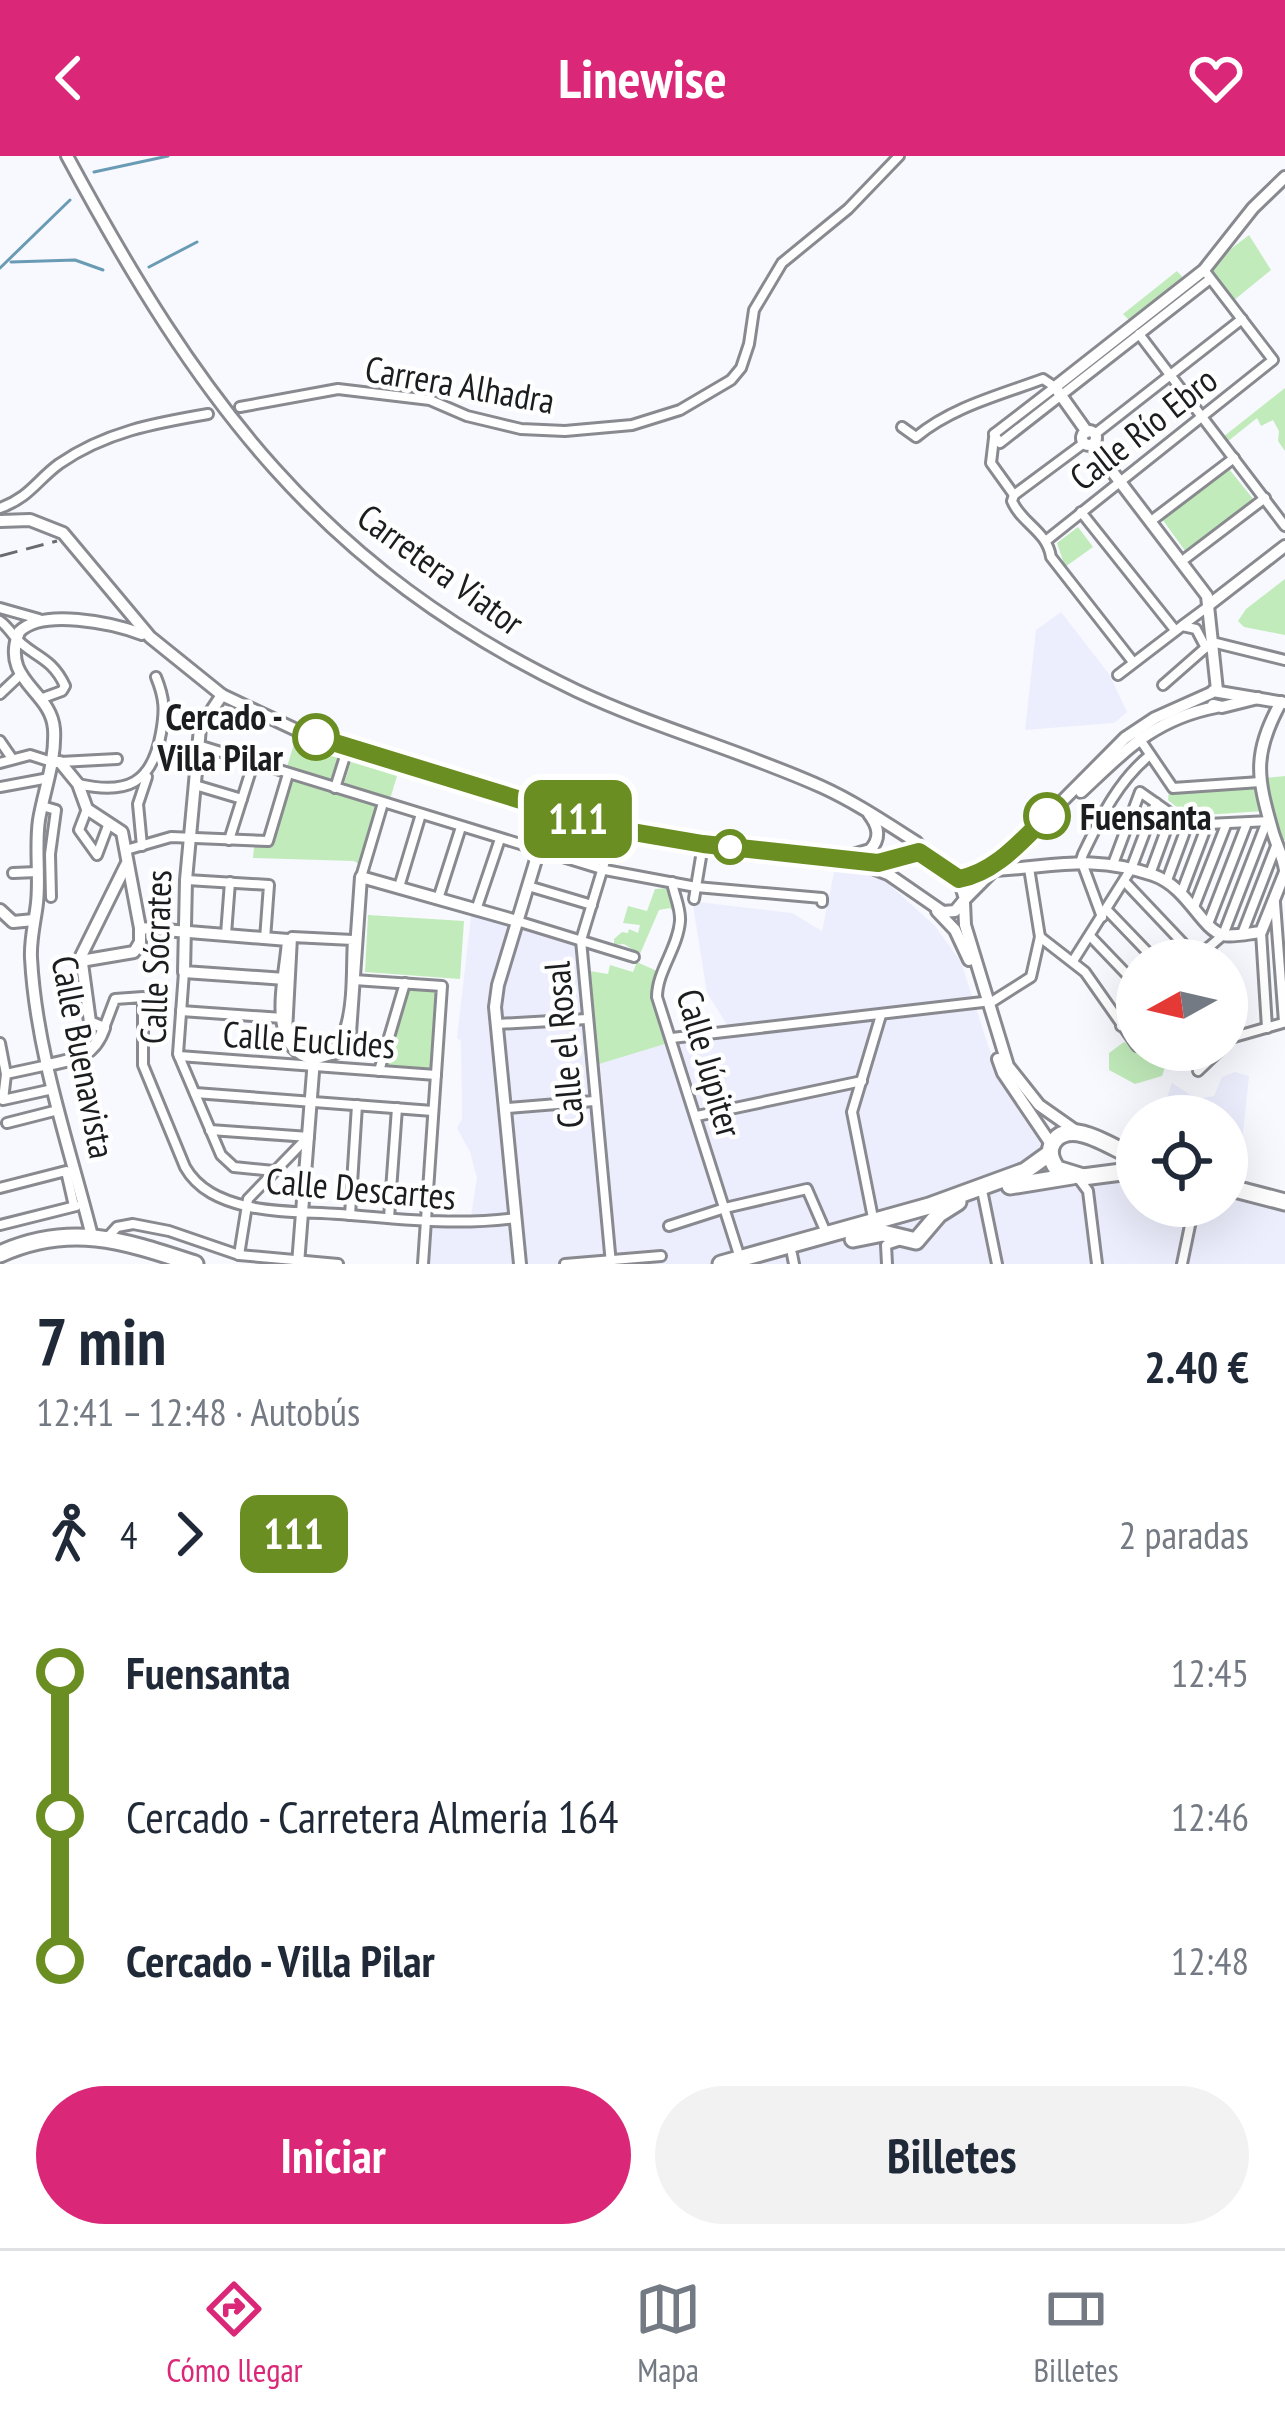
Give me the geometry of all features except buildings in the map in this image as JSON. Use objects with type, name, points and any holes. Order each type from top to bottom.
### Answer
[{"type":"highway","points":[[721,1264],[793,1259],[874,1223],[1025,1171],[1061,1136],[1079,1133],[1116,1149]]},
{"type":"highway","points":[[1086,1178],[1107,1156],[1103,1144]]},
{"type":"highway","points":[[1051,1149],[1057,1169],[1086,1178]]},
{"type":"highway","points":[[747,1262],[872,1234],[916,1241],[948,1208],[982,1195],[1040,1179],[1116,1173]]},
{"type":"highway","points":[[1248,1190],[1285,1199]]},
{"type":"highway","points":[[906,1212],[924,1215],[928,1226]]},
{"type":"highway","points":[[900,1238],[895,1227],[906,1212]]},
{"type":"highway","points":[[4,1253],[52,1238],[99,1237],[187,1263]]},
{"type":"street","name":"Carretera Viator","points":[[67,156],[116,248],[237,429],[297,496],[387,577],[522,664],[582,693],[825,788],[916,842],[959,879]]},
{"type":"street","name":"Carrera Alhadra","points":[[240,407],[338,389],[430,400],[467,416],[521,429],[565,431],[632,425],[680,410],[731,380],[749,344],[754,310],[782,263],[848,208],[898,156]]},
{"type":"street","points":[[1133,662],[1051,557],[1048,540],[1017,512],[991,463],[994,434],[1139,334],[1207,274],[1253,208],[1285,177]]},
{"type":"street","points":[[1013,498],[1242,320],[1207,274]]},
{"type":"street","points":[[1058,391],[1207,274]]},
{"type":"street","name":"Calle Río Ebro","points":[[1048,540],[1274,360],[1242,320]]},
{"type":"street","points":[[1139,334],[1285,526]]},
{"type":"street","points":[[902,427],[916,437],[937,420],[1043,379],[1058,391],[1213,602]]},
{"type":"street","points":[[0,508],[20,501],[58,465],[115,434],[208,414]]},
{"type":"street","points":[[1155,518],[1234,458]]},
{"type":"street","points":[[1122,481],[1186,559],[1213,602],[1209,645],[1218,699]]},
{"type":"street","points":[[1186,559],[1265,499]]},
{"type":"street","points":[[1081,512],[1179,628],[1200,633],[1209,645],[1285,660]]},
{"type":"street","points":[[0,521],[30,520],[63,533],[150,638],[222,695],[274,722],[615,829],[878,863],[915,852],[927,856]]},
{"type":"street","points":[[1118,675],[1285,546]]},
{"type":"street","points":[[98,623],[116,616],[119,604]]},
{"type":"street","points":[[0,608],[39,619],[98,623],[150,638]]},
{"type":"street","points":[[16,639],[26,625],[39,619]]},
{"type":"street","points":[[98,623],[132,620]]},
{"type":"street","points":[[117,627],[132,620]]},
{"type":"street","points":[[0,621],[16,639],[19,676],[0,694]]},
{"type":"street","points":[[16,639],[43,656],[65,686],[40,699]]},
{"type":"street","points":[[1162,685],[1209,645]]},
{"type":"street","name":"Calle Buenavista","points":[[19,676],[54,723],[56,762],[42,806],[30,955],[79,1206],[99,1237]]},
{"type":"street","points":[[142,846],[138,804],[157,756],[166,707],[156,677]]},
{"type":"street","points":[[222,695],[200,728],[198,745],[603,869],[696,886],[822,898],[822,902]]},
{"type":"street","points":[[1136,735],[1218,699]]},
{"type":"street","points":[[935,909],[951,912],[1136,735],[1180,708],[1218,699],[1283,703],[1263,735],[1260,782],[1284,878],[1261,932],[1267,1028]]},
{"type":"street","points":[[1136,735],[1173,788],[1260,782]]},
{"type":"street","points":[[0,741],[10,758]]},
{"type":"street","name":"Calle Sócrates","points":[[198,745],[186,880],[179,1056],[227,1163],[274,1171]]},
{"type":"street","points":[[335,788],[348,747]]},
{"type":"street","points":[[0,763],[30,755],[56,762],[117,759]]},
{"type":"street","points":[[1132,939],[1104,913],[1081,860],[1121,780],[1150,755]]},
{"type":"street","points":[[56,762],[78,784],[87,809],[122,832],[140,928],[134,952],[81,961]]},
{"type":"street","points":[[229,840],[254,764]]},
{"type":"street","points":[[78,784],[117,787],[149,772]]},
{"type":"street","points":[[6,1074],[85,1058],[94,1050],[104,1028],[90,1022],[81,961],[126,856],[170,837],[268,841],[288,774]]},
{"type":"street","points":[[0,787],[49,778]]},
{"type":"street","points":[[195,785],[242,799]]},
{"type":"street","points":[[1113,864],[1140,792],[1187,825],[1269,821]]},
{"type":"street","points":[[346,1068],[336,1062],[350,1033],[361,877],[383,803]]},
{"type":"street","points":[[1073,962],[1127,875],[1156,803]]},
{"type":"street","points":[[42,806],[56,811],[51,897]]},
{"type":"street","points":[[87,809],[79,830],[97,855],[109,823]]},
{"type":"street","points":[[520,1264],[497,1024],[498,985],[551,810]]},
{"type":"street","points":[[842,856],[874,846],[877,824],[867,811]]},
{"type":"street","points":[[399,887],[421,814]]},
{"type":"street","points":[[1150,874],[1172,814]]},
{"type":"street","points":[[884,821],[899,835],[897,875],[903,885]]},
{"type":"street","points":[[1218,939],[1269,821]]},
{"type":"street","points":[[1208,924],[1246,823]]},
{"type":"street","points":[[1194,908],[1226,824]]},
{"type":"street","points":[[1167,880],[1187,825]]},
{"type":"street","points":[[1182,891],[1207,825]]},
{"type":"street","points":[[438,899],[461,827]]},
{"type":"street","name":"Calle el Rosal","points":[[610,1263],[581,940],[615,829]]},
{"type":"street","points":[[476,910],[500,839]]},
{"type":"street","points":[[694,899],[703,844]]},
{"type":"street","points":[[1242,934],[1277,844]]},
{"type":"street","points":[[672,1038],[987,1002],[1030,980],[1040,938],[1028,868],[1016,851]]},
{"type":"street","points":[[1016,851],[976,875],[959,879],[965,925],[1008,1066],[1047,1112],[1079,1133]]},
{"type":"street","points":[[36,852],[50,854]]},
{"type":"street","points":[[842,856],[873,866],[903,885],[935,909],[959,937],[987,1002],[1003,1073],[1051,1149]]},
{"type":"street","points":[[994,871],[1081,860],[1113,864],[1179,939]]},
{"type":"street","points":[[13,874],[37,872]]},
{"type":"street","points":[[1127,875],[1150,874],[1167,880],[1223,935],[1261,932]]},
{"type":"street","points":[[361,877],[634,956]]},
{"type":"street","points":[[186,880],[269,885],[265,939]]},
{"type":"street","points":[[226,936],[230,882]]},
{"type":"street","name":"Calle Júpiter","points":[[672,882],[680,922],[656,990],[725,1208],[747,1262]]},
{"type":"street","points":[[528,886],[592,904]]},
{"type":"street","points":[[0,901],[14,922]]},
{"type":"street","points":[[1248,1033],[1284,1022],[1274,901]]},
{"type":"street","points":[[0,910],[14,922],[34,920]]},
{"type":"street","points":[[140,928],[288,940],[284,1034],[305,1057],[311,1102],[300,1263]]},
{"type":"street","points":[[1090,936],[1116,964]]},
{"type":"street","points":[[292,937],[352,940],[344,1038],[327,1054],[305,1057],[292,1044],[286,1028],[292,937]]},
{"type":"street","points":[[1040,938],[1085,972],[1116,1018]]},
{"type":"street","points":[[184,972],[285,979]]},
{"type":"street","points":[[354,980],[442,986],[423,1264]]},
{"type":"street","points":[[379,1071],[405,983]]},
{"type":"street","name":"Calle Descartes","points":[[104,1028],[116,999],[139,995],[146,1004],[143,1065],[185,1167],[204,1189],[247,1206],[303,1212],[472,1224],[516,1218]]},
{"type":"street","points":[[181,1011],[283,1018]]},
{"type":"street","points":[[874,1223],[852,1112],[881,1015]]},
{"type":"street","points":[[497,1024],[587,1018]]},
{"type":"street","points":[[0,1043],[6,1074],[3,1100],[53,1089]]},
{"type":"street","points":[[282,1064],[338,1052]]},
{"type":"street","name":"Calle Euclides","points":[[179,1056],[282,1064],[305,1057],[346,1068],[436,1075]]},
{"type":"street","points":[[697,1116],[862,1081]]},
{"type":"street","points":[[195,1094],[433,1111]]},
{"type":"street","points":[[507,1108],[594,1100]]},
{"type":"street","points":[[350,1215],[357,1105]]},
{"type":"street","points":[[389,1218],[397,1108]]},
{"type":"street","points":[[7,1123],[58,1110]]},
{"type":"street","points":[[210,1130],[309,1138]]},
{"type":"street","points":[[239,1256],[248,1199],[309,1138]]},
{"type":"street","points":[[0,1188],[66,1172],[79,1206],[0,1225]]},
{"type":"street","points":[[1086,1178],[1097,1264]]},
{"type":"street","points":[[669,1226],[807,1189],[830,1240]]},
{"type":"street","points":[[982,1195],[998,1264]]},
{"type":"street","points":[[99,1237],[134,1224],[239,1256],[338,1264]]},
{"type":"street","points":[[1182,1264],[1190,1227]]},
{"type":"street","points":[[887,1264],[886,1245],[900,1238]]},
{"type":"street","points":[[565,1264],[661,1256]]},
{"type":"shaded area","points":[[1061,612],[1109,674],[1127,712],[1114,723],[1025,730],[1036,630]]},
{"type":"shaded area","points":[[836,863],[880,876],[935,926],[961,962],[992,1057],[1004,1085],[1042,1141],[1053,1183],[1078,1186],[1116,1180],[1116,1227],[1248,1227],[1248,1183],[1285,1192],[1285,1264],[427,1264],[430,1226],[469,1228],[477,1178],[457,1128],[462,1119],[461,1041],[457,1038],[471,916],[520,925],[588,948],[598,1063],[668,1043],[675,1032],[728,1026],[707,993],[693,906],[698,902],[792,913],[822,931]]},
{"type":"shaded area","points":[[1235,1072],[1249,1076],[1247,1095],[1214,1095],[1222,1077]]},
{"type":"shaded area","points":[[1172,1083],[1191,1095],[1168,1095]]},
{"type":"green space","points":[[1249,235],[1271,270],[1233,301],[1209,266]]},
{"type":"green space","points":[[1177,271],[1184,279],[1131,322],[1123,314]]},
{"type":"green space","points":[[1285,388],[1285,451],[1273,420],[1261,426],[1257,418],[1227,442],[1223,437]]},
{"type":"green space","points":[[1229,469],[1254,500],[1186,552],[1162,519]]},
{"type":"green space","points":[[1078,527],[1093,547],[1065,567],[1057,543]]},
{"type":"green space","points":[[1285,579],[1285,635],[1244,627],[1238,621],[1246,609]]},
{"type":"green space","points":[[295,741],[341,755],[333,784],[286,770]]},
{"type":"green space","points":[[352,758],[398,773],[389,802],[343,787]]},
{"type":"green space","points":[[1285,776],[1285,840],[1283,840],[1265,778]]},
{"type":"green space","points":[[290,778],[378,806],[359,864],[253,858],[254,847],[272,847]]},
{"type":"green space","points":[[1256,785],[1264,811],[1188,816],[1168,800],[1169,790]]},
{"type":"green space","points":[[670,888],[678,918],[670,908],[659,910],[640,954],[624,944],[614,945],[622,932],[638,933],[640,925],[623,923],[628,906],[647,911],[655,889]]},
{"type":"green space","points":[[368,915],[464,921],[460,979],[365,972]]},
{"type":"green space","points":[[637,962],[659,972],[655,984],[668,1043],[599,1064],[590,971],[608,974],[610,965],[633,972]]},
{"type":"green space","points":[[409,989],[436,991],[430,1070],[386,1067]]},
{"type":"green space","points":[[1116,1048],[1116,1071],[1164,1071],[1162,1076],[1135,1084],[1109,1070],[1109,1053]]},
{"type":"waterway","points":[[94,172],[168,156]]},
{"type":"waterway","points":[[0,268],[70,200]]},
{"type":"waterway","points":[[149,267],[197,242]]},
{"type":"waterway","points":[[11,262],[75,260],[103,270]]},
{"type":"railway","points":[[0,556],[57,541]]},
{"type":"bus line","name":"111","points":[[316,737],[615,829],[878,863],[919,852],[959,879],[976,875],[1013,852],[1047,816]]},
{"type":"place","name":"Cercado - Villa Pilar","points":[[316,737]]},
{"type":"place","name":"Fuensanta","points":[[1047,816]]}]
